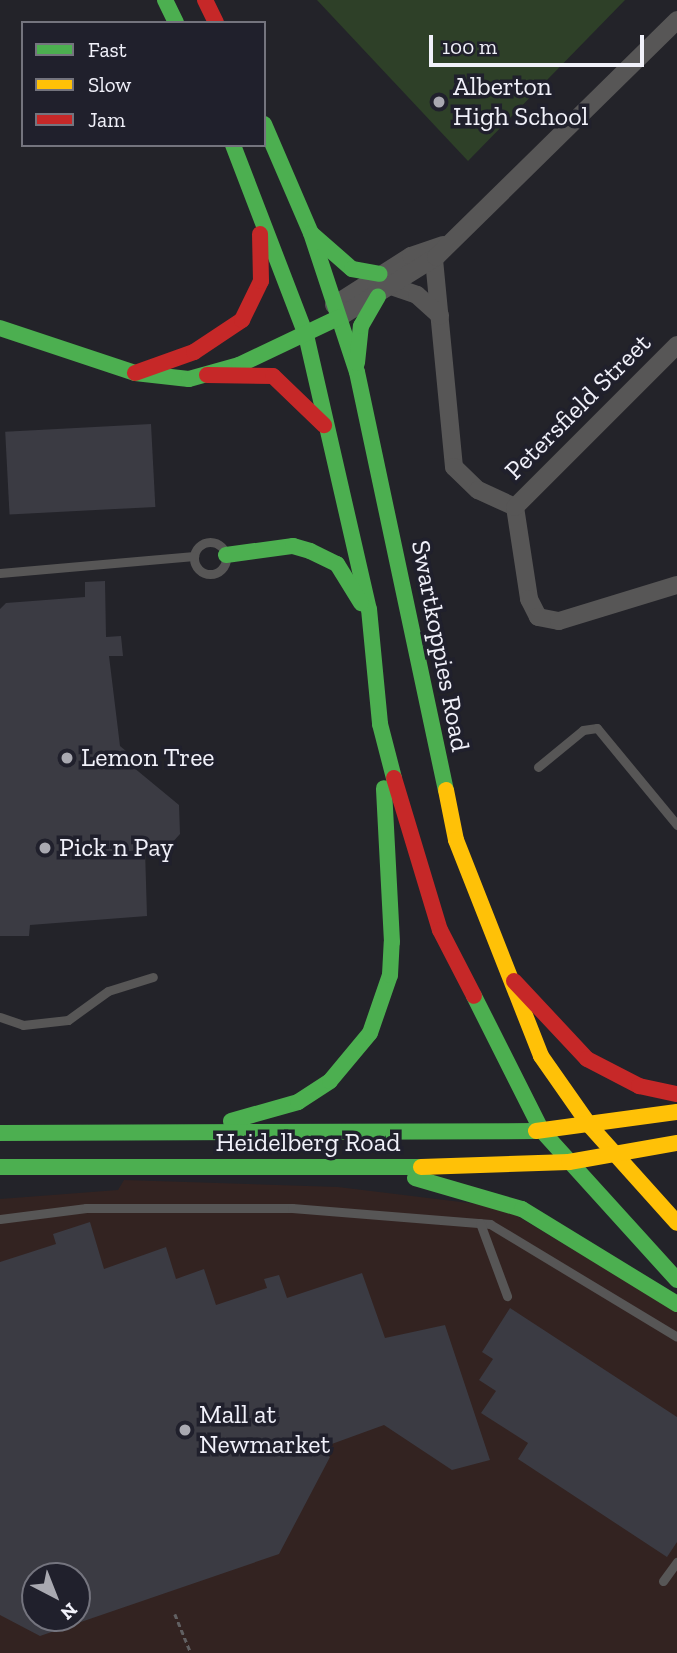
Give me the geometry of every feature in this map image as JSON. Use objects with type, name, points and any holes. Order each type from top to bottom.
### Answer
[{"type":"main road","points":[[164,0],[175,21]]},
{"type":"main road","points":[[205,0],[215,21]]},
{"type":"main road","name":"Swartkoppies Road","points":[[266,129],[311,233],[357,372],[456,840],[505,972],[541,1056],[590,1126],[677,1223]]},
{"type":"main road","points":[[183,1132],[298,1102],[330,1081],[370,1033],[390,975],[392,942],[380,724],[372,638],[305,330],[253,190],[234,147]]},
{"type":"main road","points":[[135,373],[216,340],[251,307],[263,264],[253,190]]},
{"type":"main road","points":[[311,233],[352,269],[380,274]]},
{"type":"main road","points":[[357,372],[361,326],[379,297]]},
{"type":"main road","points":[[207,375],[274,347],[336,311]]},
{"type":"main road","points":[[0,328],[135,373],[169,379],[207,375],[272,376],[329,432]]},
{"type":"main road","points":[[226,555],[293,546],[325,558],[348,578],[372,638]]},
{"type":"main road","points":[[380,724],[413,856],[440,930],[542,1132],[677,1280]]},
{"type":"main road","points":[[505,972],[587,1059],[639,1086],[677,1094]]},
{"type":"main road","name":"Heidelberg Road","points":[[0,1133],[542,1132],[677,1112]]},
{"type":"main road","name":"Heidelberg Road","points":[[0,1169],[372,1167],[569,1162],[677,1143]]},
{"type":"main road","points":[[372,1167],[522,1209],[677,1304]]},
{"type":"street","points":[[336,311],[379,297],[453,241],[677,20]]},
{"type":"street","points":[[336,311],[380,274],[435,253]]},
{"type":"street","points":[[435,253],[454,467],[478,491],[515,507],[529,599],[538,617],[559,621],[677,586]]},
{"type":"street","points":[[394,287],[417,295],[440,316]]},
{"type":"street","name":"Petersfield Street","points":[[515,507],[677,345]]},
{"type":"lane","points":[[0,573],[194,556],[210,541],[226,555],[223,567],[211,574],[198,569],[194,556]]},
{"type":"lane","points":[[538,767],[583,730],[597,728],[677,825]]},
{"type":"lane","points":[[0,1017],[23,1025],[68,1020],[108,990],[153,977]]},
{"type":"lane","points":[[0,1219],[86,1208],[292,1208],[480,1223],[514,1235],[677,1337]]},
{"type":"lane","points":[[480,1223],[507,1296]]},
{"type":"lane","points":[[663,1581],[677,1562]]},
{"type":"path","points":[[175,1614],[191,1653]]},
{"type":"shaded area","points":[[124,1180],[338,1187],[502,1207],[677,1312],[677,1653],[0,1653],[0,1199],[118,1190]]},
{"type":"green space","points":[[317,0],[625,0],[468,161]]},
{"type":"building","points":[[151,424],[155,507],[10,515],[5,432]]},
{"type":"building","name":"Lemon Tree","points":[[105,581],[106,637],[121,636],[123,656],[109,656],[120,746],[138,761],[133,767],[179,805],[180,834],[162,854],[145,849],[147,916],[30,925],[29,936],[0,936],[0,609],[6,603],[85,597],[85,582]]},
{"type":"building","name":"Mall at Newmarket","points":[[90,1222],[104,1269],[166,1247],[176,1279],[204,1269],[216,1305],[267,1288],[264,1279],[279,1275],[287,1298],[362,1273],[385,1338],[445,1325],[490,1460],[452,1470],[384,1425],[318,1449],[330,1457],[279,1554],[91,1619],[91,1562],[21,1562],[21,1626],[0,1615],[0,1262],[56,1244],[53,1234]]},
{"type":"building","points":[[510,1308],[677,1417],[677,1542],[667,1557],[518,1459],[528,1443],[481,1413],[496,1391],[479,1380],[493,1359],[482,1352]]},
{"type":"building","name":"Mall at Newmarket","points":[[32,1632],[52,1632],[40,1636]]},
{"type":"traffic: fast","points":[[165,0],[175,21]]},
{"type":"traffic: fast","points":[[266,129],[311,233],[357,372],[446,790]]},
{"type":"traffic: fast","points":[[234,147],[306,335],[369,609],[380,724],[394,778]]},
{"type":"traffic: fast","points":[[312,234],[352,269],[380,274]]},
{"type":"traffic: fast","points":[[357,363],[361,326],[378,297]]},
{"type":"traffic: fast","points":[[0,328],[135,373],[189,379],[239,365],[338,318]]},
{"type":"traffic: fast","points":[[226,555],[293,546],[310,551],[337,564],[361,603]]},
{"type":"traffic: fast","points":[[231,1121],[298,1102],[330,1081],[370,1033],[390,975],[392,942],[384,788]]},
{"type":"traffic: fast","points":[[474,996],[542,1131],[677,1280]]},
{"type":"traffic: fast","points":[[0,1133],[536,1131]]},
{"type":"traffic: fast","points":[[0,1167],[421,1167]]},
{"type":"traffic: fast","points":[[415,1178],[522,1209],[677,1304]]},
{"type":"traffic: slow","points":[[446,790],[456,840],[541,1056],[590,1126],[677,1223]]},
{"type":"traffic: slow","points":[[536,1131],[677,1112]]},
{"type":"traffic: slow","points":[[421,1167],[569,1162],[677,1143]]},
{"type":"traffic: jam","points":[[205,0],[215,21]]},
{"type":"traffic: jam","points":[[135,373],[194,352],[242,320],[261,281],[260,234]]},
{"type":"traffic: jam","points":[[207,375],[273,376],[324,425]]},
{"type":"traffic: jam","points":[[394,778],[440,930],[474,996]]},
{"type":"traffic: jam","points":[[514,981],[587,1059],[639,1086],[677,1094]]},
{"type":"place","name":"Alberton High School","points":[[439,102]]},
{"type":"place","name":"Lemon Tree","points":[[67,758]]},
{"type":"place","name":"Pick n Pay","points":[[45,848]]},
{"type":"place","name":"Mall at Newmarket","points":[[185,1430]]}]
